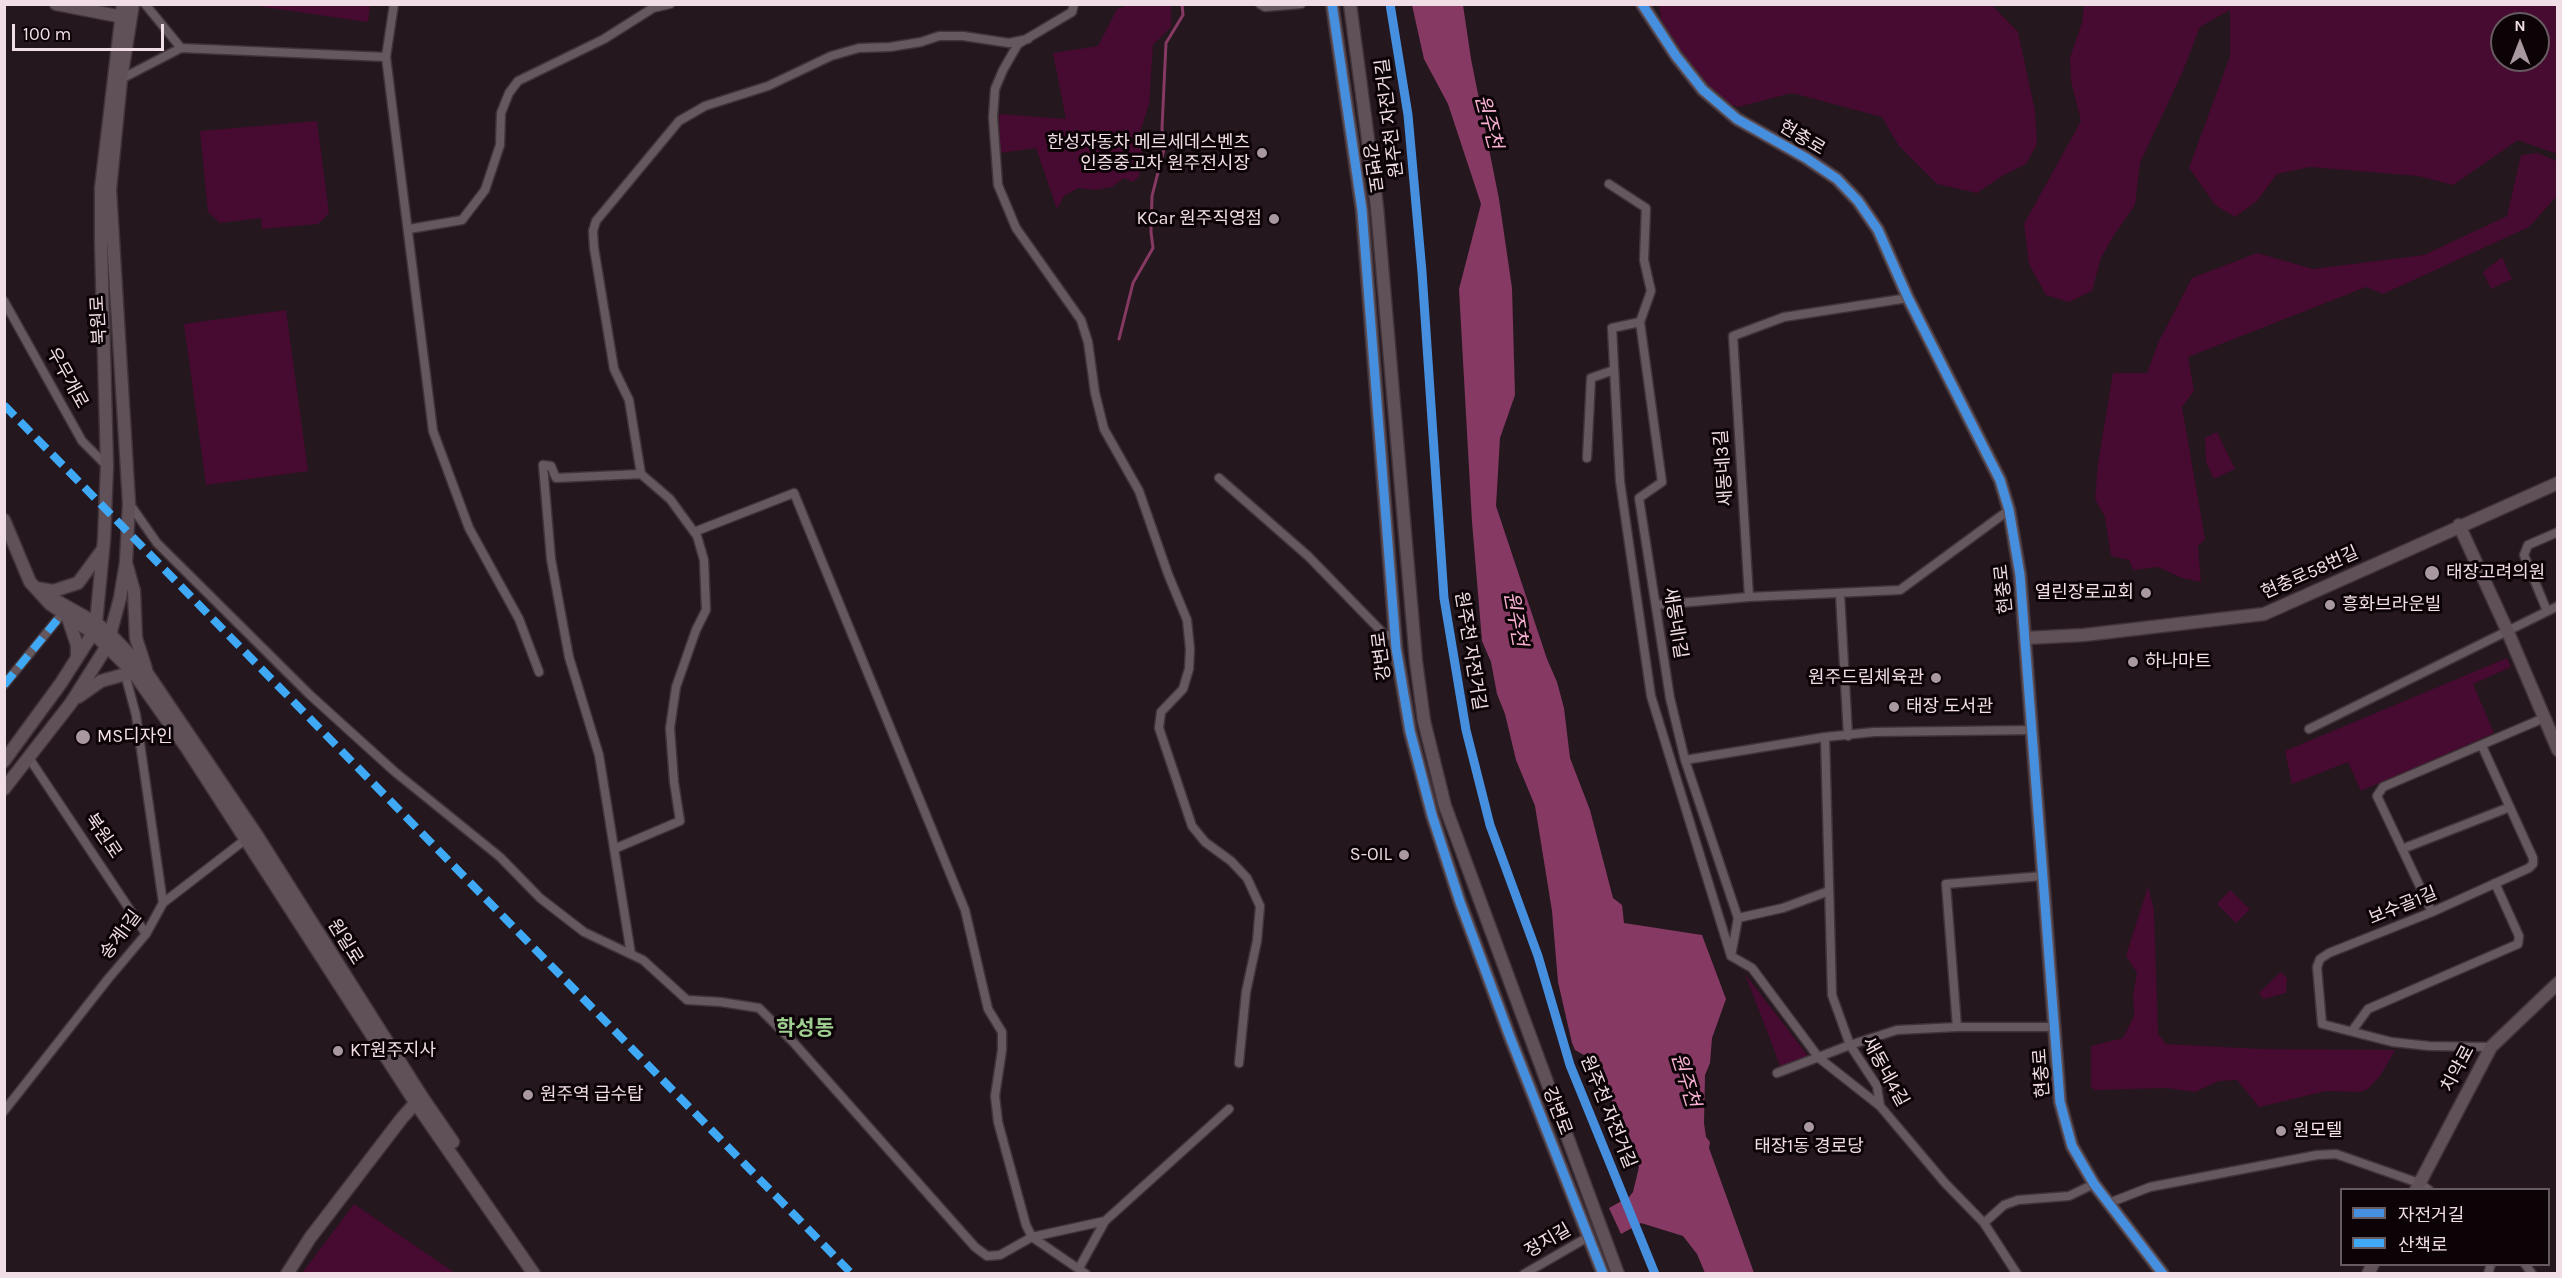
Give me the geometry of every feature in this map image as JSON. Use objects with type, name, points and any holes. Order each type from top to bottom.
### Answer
[{"type":"street","points":[[56,4],[125,13]]},
{"type":"street","name":"북원로","points":[[4,761],[77,658],[94,628],[104,548],[107,466],[100,243],[101,188],[125,13],[133,4]]},
{"type":"street","points":[[145,4],[181,48]]},
{"type":"street","points":[[394,4],[386,57],[433,431],[469,528],[519,619],[539,672]]},
{"type":"street","points":[[409,229],[462,220],[474,206],[493,169],[500,145],[501,113],[509,93],[518,81],[604,39],[653,9],[670,4]]},
{"type":"street","points":[[1074,4],[1072,12],[1018,44],[995,89],[994,153],[998,185],[1016,228],[1081,320],[1088,342],[1095,393],[1104,429],[1139,491],[1187,620],[1190,649],[1189,669],[1183,689],[1161,712],[1159,728],[1192,826],[1205,842],[1231,861],[1247,878],[1260,906],[1257,941],[1246,992],[1239,1063]]},
{"type":"street","points":[[1260,4],[1265,7],[1301,4]]},
{"type":"street","name":"강변로","points":[[1332,4],[1362,210],[1396,636],[1410,732],[1432,815],[1460,902],[1603,1274]]},
{"type":"street","name":"강변로","points":[[1350,4],[1377,207],[1416,661],[1424,721],[1445,806],[1618,1274]]},
{"type":"street","name":"현충로","points":[[1642,4],[1676,56],[1703,90],[1737,119],[1806,158],[1837,179],[1858,201],[1878,230],[1908,298],[2000,480],[2009,510],[2020,575],[2060,1102],[2072,1146],[2094,1184],[2163,1274]]},
{"type":"street","name":"북원로","points":[[4,789],[70,703],[109,640],[120,598],[126,562],[129,503],[111,190],[125,13]]},
{"type":"street","points":[[614,849],[680,821],[670,728],[676,687],[696,630],[706,610],[704,560],[694,532],[670,499],[641,474],[629,400],[614,369],[593,231],[596,221],[679,121],[705,106],[768,86],[831,56],[859,48],[890,47],[921,42],[939,36],[963,36],[1009,43],[1028,39]]},
{"type":"street","points":[[121,79],[181,48],[386,57]]},
{"type":"street","name":"새동네1길","points":[[1609,184],[1646,208],[1644,260],[1651,291],[1640,322],[1662,482],[1639,498],[1670,698],[1685,760],[1738,918],[1731,956]]},
{"type":"street","name":"새동네3길","points":[[1749,597],[1733,336],[1784,317],[1908,298]]},
{"type":"street","name":"우무개로","points":[[4,302],[82,441],[107,466]]},
{"type":"street","points":[[1640,322],[1612,328],[1620,481],[1651,696],[1731,956],[1752,968],[1819,1058],[1880,1106]]},
{"type":"street","points":[[1587,458],[1591,378],[1614,370]]},
{"type":"street","points":[[631,954],[598,755],[569,657],[551,559],[543,465],[551,466],[556,478],[641,474]]},
{"type":"street","points":[[1219,478],[1308,556],[1385,635],[1396,636]]},
{"type":"street","name":"현충로58번길","points":[[2025,638],[2084,634],[2264,614],[2459,525],[2558,483]]},
{"type":"street","points":[[694,532],[794,493],[965,910],[988,1009],[1002,1032],[1002,1050],[995,1096],[998,1122],[1021,1210],[1032,1237],[1083,1270],[1105,1221],[1229,1109]]},
{"type":"street","points":[[129,503],[157,543],[310,695],[395,772],[500,857],[540,898],[584,932],[643,960],[687,1000],[759,1008],[794,1043],[975,1247],[987,1256],[1000,1255],[1032,1237],[1105,1221]]},
{"type":"street","points":[[1656,605],[1749,597],[1900,590],[2009,510]]},
{"type":"street","points":[[4,520],[33,585],[50,604],[65,616],[94,628]]},
{"type":"street","points":[[2459,525],[2558,750]]},
{"type":"street","points":[[2547,611],[2524,555],[2528,545],[2558,532]]},
{"type":"street","points":[[33,585],[53,591],[78,583],[104,548]]},
{"type":"street","points":[[126,562],[134,591],[136,638],[147,673]]},
{"type":"street","points":[[33,585],[109,640]]},
{"type":"street","points":[[1840,594],[1848,736]]},
{"type":"street","points":[[2309,729],[2558,606]]},
{"type":"street","points":[[65,616],[78,650],[77,658]]},
{"type":"street","points":[[4,685],[65,616]]},
{"type":"street","name":"원일로","points":[[109,640],[147,673],[256,834],[418,1100],[544,1274]]},
{"type":"street","name":"원일로","points":[[109,640],[129,673],[186,747],[534,1274]]},
{"type":"street","points":[[70,703],[95,684],[129,673]]},
{"type":"street","name":"송계1길","points":[[4,1112],[146,934],[163,903],[129,673]]},
{"type":"street","points":[[2432,912],[2378,796],[2383,787],[2544,718]]},
{"type":"street","points":[[1685,760],[1825,737],[1874,732],[2032,730]]},
{"type":"street","name":"새동네4길","points":[[1825,737],[1832,995],[1850,1045],[1877,1086],[1880,1106],[1945,1183],[1984,1223],[2017,1274]]},
{"type":"street","name":"보수골1길","points":[[2482,746],[2533,858],[2533,864],[2529,868],[2432,912],[2330,953],[2320,959],[2317,967],[2322,1024],[2392,1042],[2429,1046],[2491,1047]]},
{"type":"street","name":"북원로","points":[[29,758],[146,934]]},
{"type":"street","points":[[2402,849],[2510,807]]},
{"type":"street","points":[[163,903],[246,839]]},
{"type":"street","points":[[1957,1027],[1946,884],[2043,876]]},
{"type":"street","points":[[2352,1031],[2368,1009],[2518,944],[2519,936],[2495,883]]},
{"type":"street","points":[[1738,918],[1783,908],[1829,891]]},
{"type":"street","name":"치악로","points":[[2421,1187],[2491,1047],[2558,983]]},
{"type":"street","name":"현충로","points":[[1777,1073],[1897,1030],[1957,1027],[2055,1027]]},
{"type":"street","points":[[287,1274],[310,1238],[418,1100]]},
{"type":"street","points":[[2109,1203],[2150,1187],[2317,1155],[2336,1154],[2421,1187]]},
{"type":"street","points":[[1984,1223],[2004,1205],[2018,1200],[2069,1196],[2094,1184]]},
{"type":"street","points":[[1588,1237],[1601,1230]]},
{"type":"street","name":"정지길","points":[[1524,1274],[1588,1237]]},
{"type":"shaded area","points":[[250,5],[370,5],[368,22]]},
{"type":"shaded area","points":[[1130,5],[1171,5],[1171,27],[1153,45],[1149,104],[1140,132],[1142,164],[1139,176],[1133,182],[1124,178],[1112,187],[1095,190],[1078,188],[1064,196],[1057,209],[1036,148],[1000,153],[999,114],[1066,119],[1053,53],[1098,46],[1117,9]]},
{"type":"shaded area","points":[[1659,5],[1992,5],[2018,32],[2035,111],[2037,144],[2026,164],[2002,176],[1977,193],[1937,184],[1899,146],[1882,117],[1792,93],[1738,107],[1714,98],[1686,70],[1661,19]]},
{"type":"shaded area","points":[[2084,5],[2557,5],[2557,154],[2518,140],[2453,185],[2418,176],[2310,167],[2277,174],[2257,201],[2235,217],[2215,205],[2189,168],[2230,56],[2230,10],[2200,27],[2183,71],[2140,163],[2135,205],[2101,258],[2092,291],[2069,302],[2046,295],[2029,264],[2024,224],[2081,121],[2071,81],[2070,57],[2082,23]]},
{"type":"shaded area","points":[[317,121],[329,213],[318,224],[262,229],[261,218],[220,223],[208,212],[200,131]]},
{"type":"shaded area","points":[[2537,153],[2557,161],[2557,196],[2529,227],[2383,294],[2366,287],[2188,357],[2194,391],[2182,407],[2205,539],[2198,546],[2201,582],[2182,578],[2158,567],[2133,570],[2129,560],[2111,556],[2105,517],[2095,499],[2098,463],[2113,373],[2147,373],[2159,341],[2192,278],[2257,253],[2313,269],[2424,255],[2507,216],[2521,155]]},
{"type":"shaded area","points":[[2502,257],[2512,279],[2491,289],[2483,272]]},
{"type":"shaded area","points":[[286,310],[308,471],[206,485],[184,324]]},
{"type":"shaded area","points":[[2217,432],[2235,469],[2214,479],[2206,462],[2205,438]]},
{"type":"shaded area","points":[[2507,658],[2511,667],[2473,684],[2494,733],[2361,791],[2348,762],[2292,784],[2285,751]]},
{"type":"shaded area","points":[[2148,886],[2154,910],[2158,1034],[2166,1044],[2260,1049],[2395,1050],[2380,1076],[2368,1089],[2360,1092],[2326,1091],[2259,1107],[2237,1080],[2219,1081],[2195,1092],[2167,1088],[2095,1090],[2091,1087],[2091,1046],[2123,1038],[2134,1016],[2133,996],[2137,973],[2126,956]]},
{"type":"shaded area","points":[[2230,890],[2250,909],[2236,923],[2217,904]]},
{"type":"shaded area","points":[[2281,972],[2287,978],[2286,993],[2263,999],[2259,993]]},
{"type":"shaded area","points":[[1745,974],[1809,1057],[1781,1068]]},
{"type":"shaded area","points":[[354,1204],[455,1273],[302,1273]]},
{"type":"water","name":"원주천","points":[[1412,5],[1463,5],[1471,59],[1499,199],[1512,288],[1515,395],[1500,438],[1496,506],[1547,659],[1557,682],[1564,708],[1570,758],[1590,810],[1613,898],[1622,905],[1624,923],[1702,935],[1726,999],[1712,1038],[1710,1063],[1705,1075],[1704,1123],[1706,1137],[1710,1142],[1709,1148],[1754,1273],[1705,1273],[1697,1254],[1683,1236],[1641,1223],[1621,1234],[1609,1208],[1629,1197],[1633,1192],[1639,1167],[1600,1072],[1591,1059],[1575,1050],[1572,1043],[1558,982],[1552,911],[1535,806],[1516,760],[1505,714],[1497,694],[1491,662],[1482,641],[1472,522],[1459,289],[1481,204],[1448,104],[1424,59]]},
{"type":"waterway","points":[[1119,339],[1133,283],[1153,248],[1152,196],[1164,149],[1162,128],[1166,43],[1183,15],[1182,4]]},
{"type":"marked path","points":[[4,405],[852,1274]]},
{"type":"marked path","points":[[4,685],[62,614]]},
{"type":"cycle path","points":[[1332,4],[1362,210],[1396,648],[1410,731],[1432,815],[1460,902],[1603,1274]]},
{"type":"cycle path","name":"원주천 자전거길","points":[[1390,4],[1408,115],[1422,272],[1444,598],[1466,730],[1490,825],[1538,956],[1570,1065],[1655,1274]]},
{"type":"cycle path","points":[[1642,4],[1676,56],[1703,90],[1737,119],[1806,158],[1837,179],[1858,201],[1878,230],[1908,298],[2000,480],[2009,510],[2020,575],[2060,1102],[2072,1146],[2094,1184],[2163,1274]]},
{"type":"place","name":"한성자동차 메르세데스벤츠 인증중고차 원주전시장","points":[[1262,153]]},
{"type":"place","name":"KCar 원주직영점","points":[[1274,219]]},
{"type":"place","name":"태장고려의원","points":[[2432,573]]},
{"type":"place","name":"열린장로교회","points":[[2146,593]]},
{"type":"place","name":"흥화브라운빌","points":[[2330,605]]},
{"type":"place","name":"하나마트","points":[[2133,662]]},
{"type":"place","name":"원주드림체육관","points":[[1936,678]]},
{"type":"place","name":"태장 도서관","points":[[1894,707]]},
{"type":"place","name":"MS디자인","points":[[83,737]]},
{"type":"place","name":"S-OIL","points":[[1404,855]]},
{"type":"place","name":"KT원주지사","points":[[338,1051]]},
{"type":"place","name":"원주역 급수탑","points":[[528,1095]]},
{"type":"place","name":"태장1동 경로당","points":[[1809,1127]]},
{"type":"place","name":"원모텔","points":[[2281,1131]]},
{"type":"district","name":"학성동","points":[[805,1029]]}]
